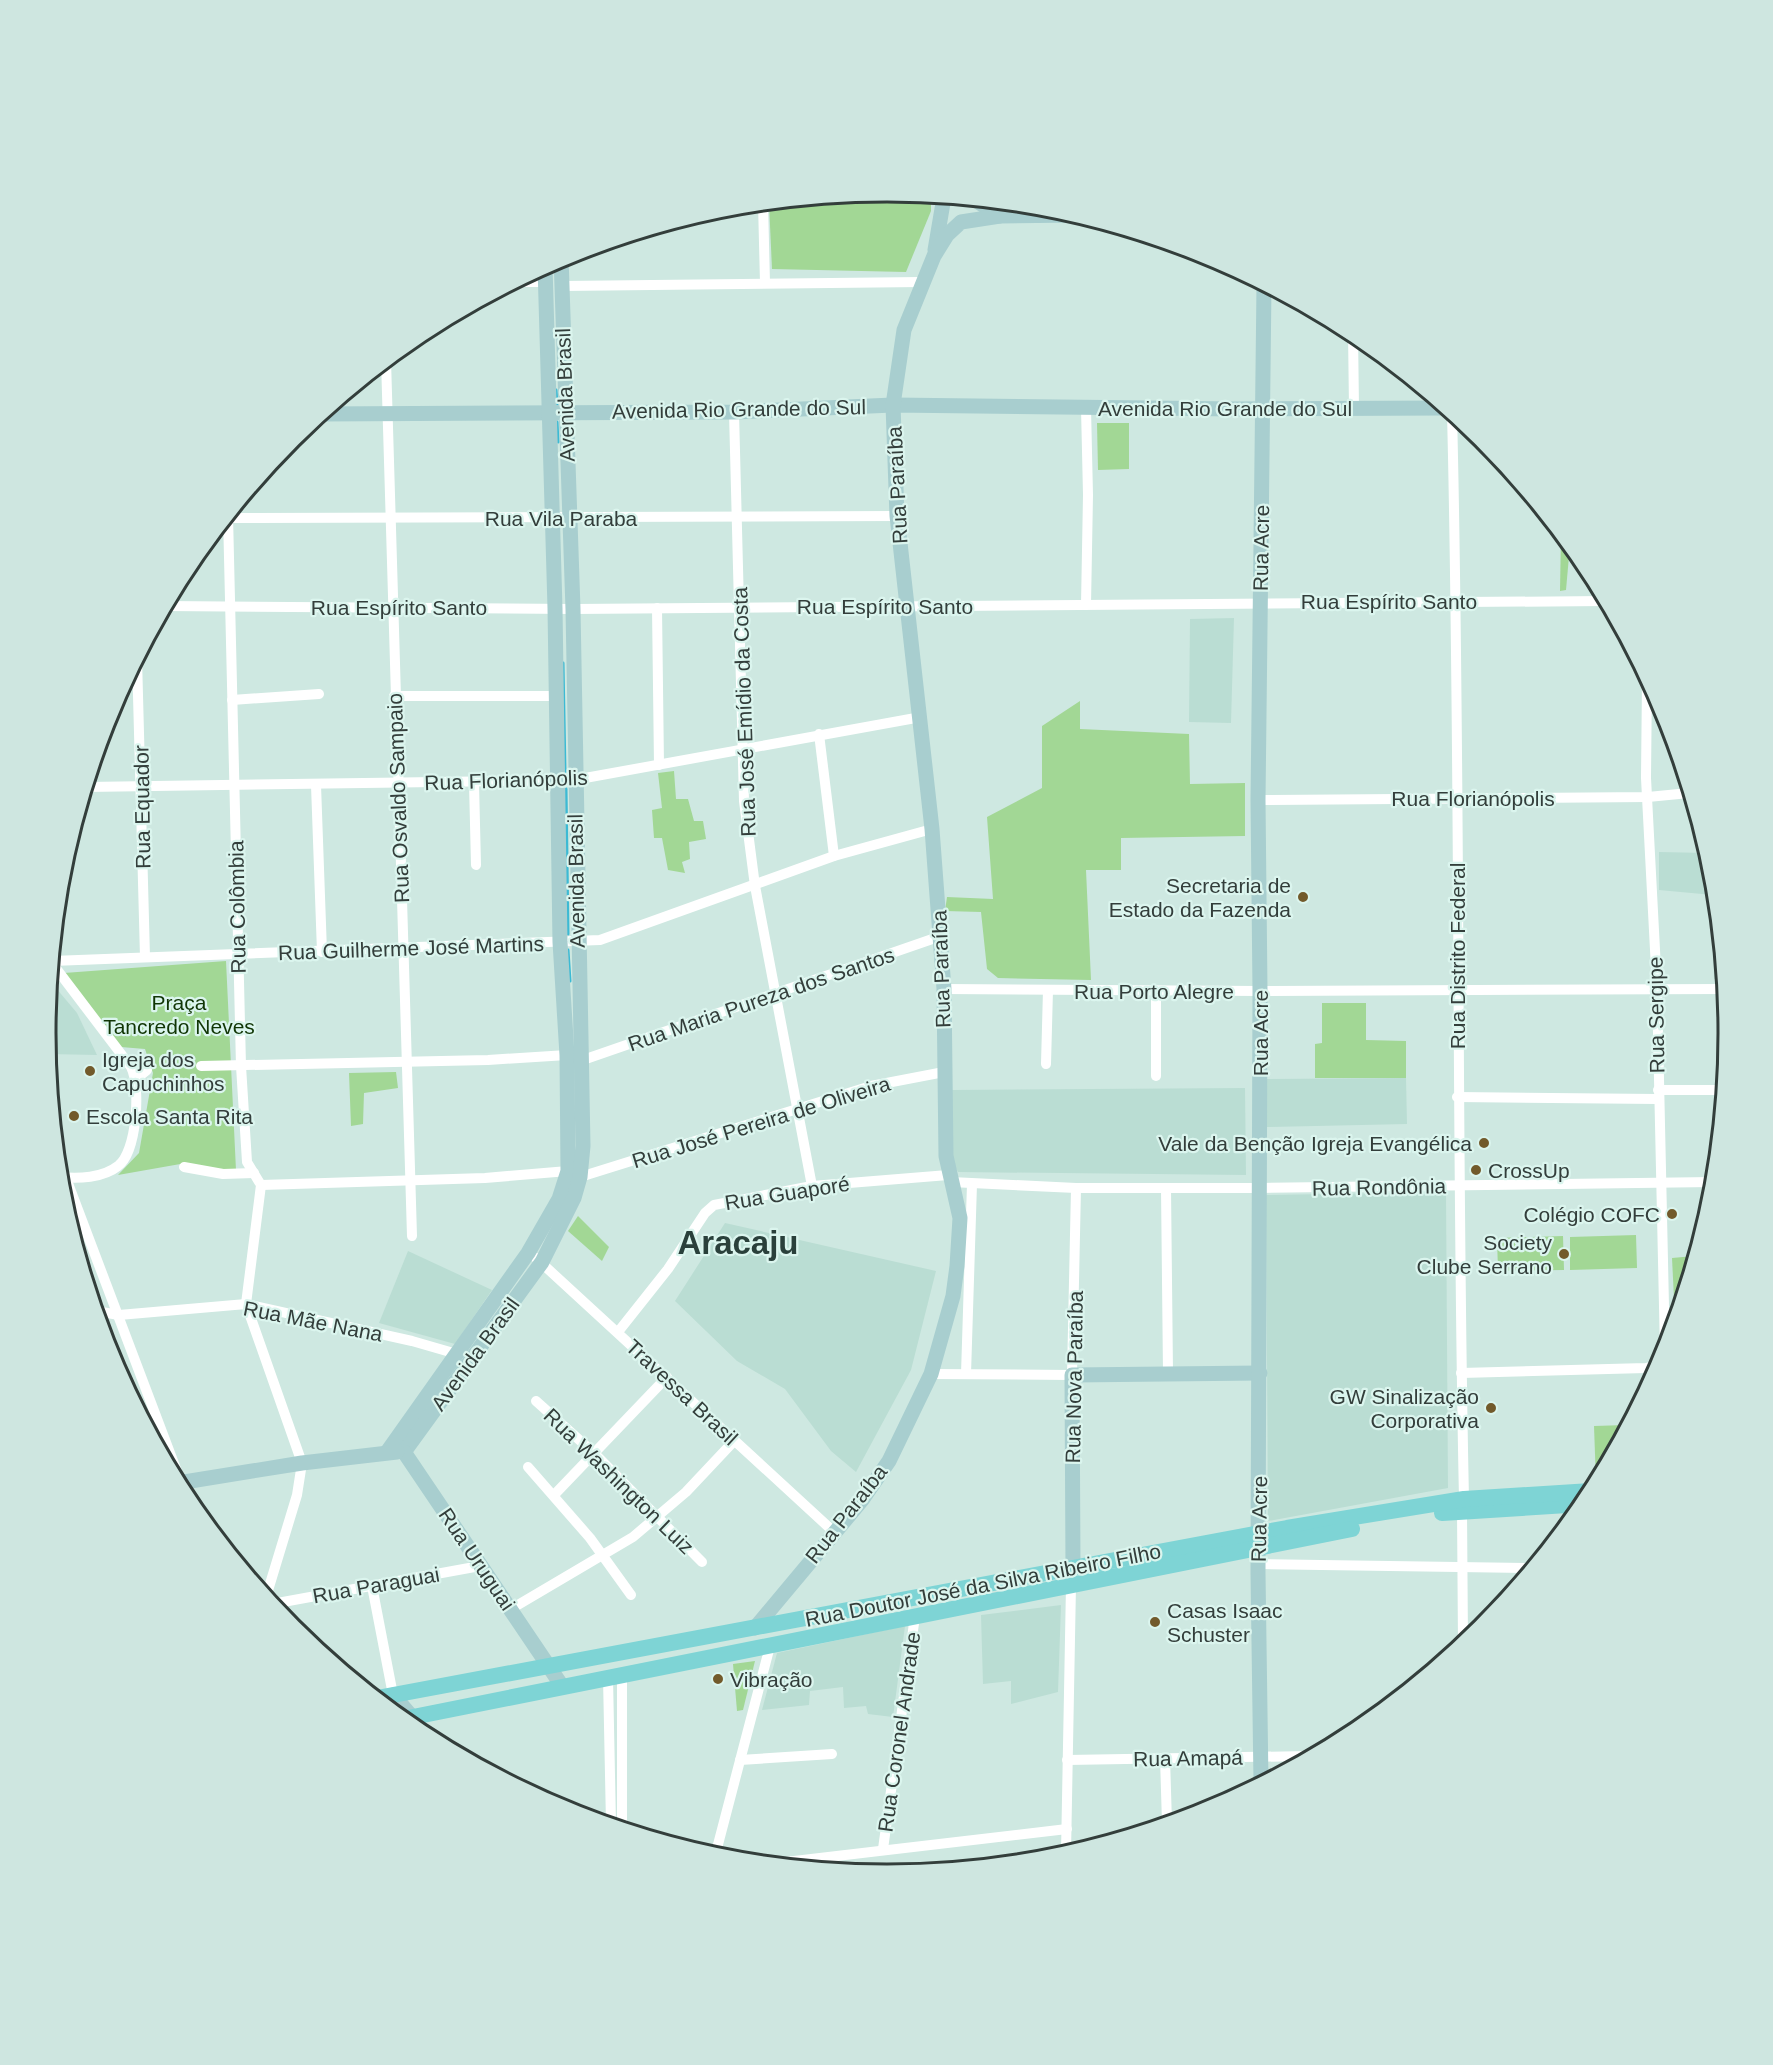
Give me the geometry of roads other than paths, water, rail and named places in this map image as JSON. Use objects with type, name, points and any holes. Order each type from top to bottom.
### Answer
[{"type":"main road","name":"Rua Doutor José da Silva Ribeiro Filho","points":[[419,1719],[615,1675],[1259,1549],[1463,1505],[1578,1492]]},
{"type":"main road","name":"Rua Doutor José da Silva Ribeiro Filho","points":[[1463,1505],[1570,1504]]},
{"type":"main road","name":"Rua Doutor José da Silva Ribeiro Filho","points":[[386,1696],[1073,1567],[1259,1549]]},
{"type":"street","points":[[934,256],[943,203]]},
{"type":"street","points":[[934,256],[947,235],[961,222],[999,210]]},
{"type":"street","points":[[763,211],[765,283]]},
{"type":"street","points":[[1011,211],[1036,215]]},
{"type":"street","name":"Rua Paraíba","points":[[755,1628],[862,1500],[889,1461],[932,1374],[952,1296],[957,1266],[960,1218],[950,1178],[944,1139],[944,989],[941,936],[921,717],[897,516],[893,405],[904,330],[934,256]]},
{"type":"street","name":"Avenida Brasil","points":[[387,1452],[528,1253],[574,1174],[583,1146],[560,942],[552,518],[558,413],[561,268]]},
{"type":"street","name":"Avenida Brasil","points":[[546,275],[569,518],[573,609],[578,942],[574,1058]]},
{"type":"street","points":[[530,282],[546,282]]},
{"type":"street","points":[[562,286],[922,282]]},
{"type":"street","name":"Rua Acre","points":[[1261,1774],[1258,800],[1264,292]]},
{"type":"street","points":[[1353,346],[1354,409]]},
{"type":"street","name":"Rua Osvaldo Sampaio","points":[[386,369],[392,519],[394,696],[399,784],[412,1236]]},
{"type":"street","name":"Avenida Rio Grande do Sul","points":[[333,414],[734,412],[893,405],[1086,408],[1434,408]]},
{"type":"street","points":[[1086,408],[1088,495],[1086,605]]},
{"type":"street","name":"Rua José Emídio da Costa","points":[[734,412],[744,801],[755,886],[812,1186]]},
{"type":"street","name":"Rua Distrito Federal","points":[[1452,425],[1457,601],[1457,1097],[1463,1630]]},
{"type":"street","name":"Rua Vila Paraba","points":[[235,517],[392,519],[897,516]]},
{"type":"street","name":"Rua Colômbia","points":[[227,527],[241,1066],[247,1162],[261,1185]]},
{"type":"street","name":"Rua Espírito Santo","points":[[174,606],[573,609],[907,604],[1596,601]]},
{"type":"street","points":[[657,608],[659,765]]},
{"type":"street","name":"Rua Equador","points":[[138,673],[145,957]]},
{"type":"street","points":[[232,700],[319,694]]},
{"type":"street","points":[[394,696],[557,696]]},
{"type":"street","name":"Rua Sergipe","points":[[1647,699],[1648,797],[1657,988],[1659,1183],[1664,1324]]},
{"type":"street","name":"Rua Florianópolis","points":[[93,787],[574,780],[921,717]]},
{"type":"street","points":[[819,734],[834,856]]},
{"type":"street","points":[[474,783],[476,865]]},
{"type":"street","points":[[316,784],[322,951]]},
{"type":"street","name":"Rua Florianópolis","points":[[1258,800],[1648,797],[1682,794]]},
{"type":"street","name":"Rua Guilherme José Martins","points":[[59,962],[578,942],[616,936],[834,856],[932,829]]},
{"type":"street","name":"Rua Maria Pureza dos Santos","points":[[201,1066],[574,1058],[777,994],[941,936]]},
{"type":"street","points":[[58,970],[137,1078],[137,1106],[125,1155],[118,1167],[101,1175],[68,1177]]},
{"type":"street","name":"Rua Porto Alegre","points":[[944,989],[1260,991],[1716,989]]},
{"type":"street","points":[[1046,1064],[1048,990]]},
{"type":"street","points":[[1156,991],[1156,1076]]},
{"type":"street","points":[[137,1078],[147,1070]]},
{"type":"street","name":"Rua José Pereira de Oliveira","points":[[261,1185],[574,1174],[796,1111],[871,1086],[944,1072]]},
{"type":"street","points":[[1457,1097],[1658,1094],[1716,1090]]},
{"type":"street","points":[[184,1167],[223,1174],[254,1173]]},
{"type":"street","name":"Avenida Brasil","points":[[404,1452],[542,1262],[574,1198],[574,1174]]},
{"type":"street","name":"Rua Guaporé","points":[[618,1332],[658,1282],[709,1209],[730,1200],[812,1186],[950,1178],[972,1184],[1076,1188],[1260,1188]]},
{"type":"street","name":"Rua Rondônia","points":[[1260,1188],[1704,1182]]},
{"type":"street","points":[[966,1374],[972,1184]]},
{"type":"street","points":[[261,1185],[246,1304],[302,1463],[297,1495],[269,1587]]},
{"type":"street","name":"Rua Nova Paraíba","points":[[1073,1567],[1072,1375],[1076,1188]]},
{"type":"street","points":[[1166,1188],[1168,1373]]},
{"type":"street","points":[[72,1199],[119,1315],[165,1444]]},
{"type":"street","name":"Travessa Brasil","points":[[528,1253],[542,1262],[834,1532]]},
{"type":"street","name":"Rua Mãe Nana","points":[[105,1313],[119,1315],[246,1304],[412,1341],[457,1354]]},
{"type":"street","points":[[1461,1373],[1646,1369]]},
{"type":"street","points":[[932,1374],[1260,1373]]},
{"type":"street","points":[[554,1495],[667,1377]]},
{"type":"street","name":"Rua Washington Luiz","points":[[536,1401],[595,1454],[702,1562]]},
{"type":"street","points":[[511,1609],[633,1537],[659,1517],[734,1440]]},
{"type":"street","points":[[189,1482],[302,1463],[387,1452],[404,1452]]},
{"type":"street","name":"Rua Uruguai","points":[[404,1452],[562,1686]]},
{"type":"street","points":[[528,1467],[602,1554],[631,1595]]},
{"type":"street","points":[[1259,1549],[1463,1567],[1521,1568]]},
{"type":"street","name":"Rua Paraguai","points":[[282,1602],[480,1566]]},
{"type":"street","points":[[1066,1844],[1071,1585]]},
{"type":"street","points":[[372,1586],[385,1695]]},
{"type":"street","name":"Rua Coronel Andrade","points":[[883,1849],[915,1616]]},
{"type":"street","points":[[717,1846],[770,1646]]},
{"type":"street","points":[[611,1816],[615,1675]]},
{"type":"street","points":[[615,1675],[622,1820]]},
{"type":"street","points":[[740,1760],[832,1754]]},
{"type":"street","name":"Rua Amapá","points":[[1067,1760],[1294,1756]]},
{"type":"street","points":[[1165,1758],[1167,1814]]},
{"type":"street","points":[[806,1859],[1067,1829]]},
{"type":"waterway","points":[[556,390],[557,404]]},
{"type":"waterway","points":[[557,422],[558,442]]},
{"type":"waterway","points":[[563,663],[565,772]]},
{"type":"waterway","points":[[566,789],[568,934]]},
{"type":"waterway","points":[[568,950],[570,981]]},
{"type":"place","name":"Secretaria de Estado da Fazenda","points":[[1303,897]]},
{"type":"place","name":"Igreja dos Capuchinhos","points":[[90,1071]]},
{"type":"place","name":"Escola Santa Rita","points":[[74,1116]]},
{"type":"place","name":"Vale da Benção Igreja Evangélica","points":[[1484,1143]]},
{"type":"place","name":"CrossUp","points":[[1476,1170]]},
{"type":"place","name":"Colégio COFC","points":[[1672,1214]]},
{"type":"place","name":"Society Clube Serrano","points":[[1564,1254]]},
{"type":"place","name":"GW Sinalização Corporativa","points":[[1491,1408]]},
{"type":"place","name":"Casas Isaac Schuster","points":[[1155,1622]]},
{"type":"place","name":"Vibração","points":[[718,1679]]},
{"type":"district","name":"Aracaju","points":[[738,1242]]},
{"type":"park label","name":"Praça Tancredo Neves","points":[[179,1014]]}]
